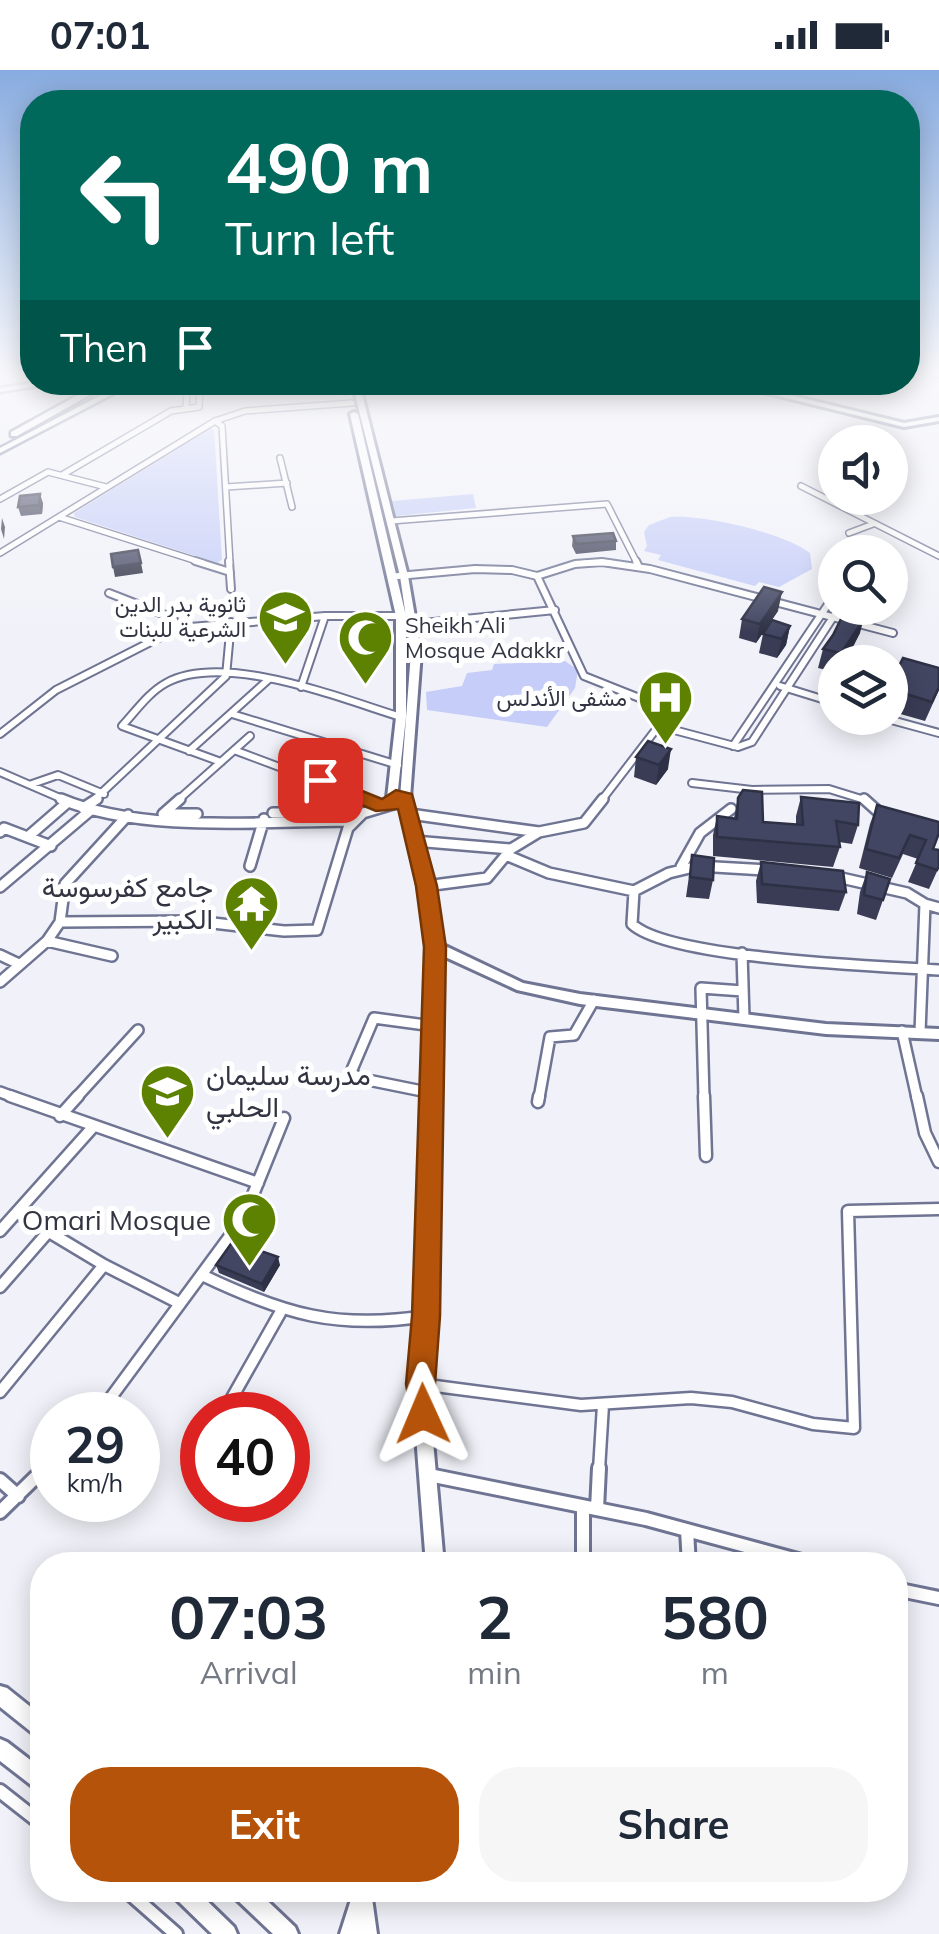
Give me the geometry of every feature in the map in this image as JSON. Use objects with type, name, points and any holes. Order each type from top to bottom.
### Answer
[{"type":"street","points":[[62,475],[89,459]]},
{"type":"street","points":[[0,554],[152,459]]},
{"type":"street","points":[[224,459],[231,589]]},
{"type":"street","points":[[280,459],[292,506]]},
{"type":"street","points":[[365,459],[392,577],[409,618],[398,804],[414,841],[426,886],[435,947],[426,1316],[420,1384],[434,1552]]},
{"type":"street","points":[[374,459],[404,576],[416,652],[398,804]]},
{"type":"street","points":[[0,499],[44,473],[106,487]]},
{"type":"street","points":[[226,487],[288,484]]},
{"type":"street","points":[[801,486],[939,556]]},
{"type":"street","points":[[391,521],[607,504],[640,567]]},
{"type":"street","points":[[59,517],[230,572]]},
{"type":"street","points":[[849,532],[873,524]]},
{"type":"street","points":[[392,577],[475,569],[512,570],[537,576],[575,564],[602,562],[640,567],[818,613]]},
{"type":"street","points":[[537,576],[584,676],[595,684],[657,705],[674,730],[733,746],[750,744],[827,625]]},
{"type":"street","points":[[109,594],[173,618],[178,628]]},
{"type":"street","points":[[0,734],[56,690],[178,628],[325,616],[409,618],[556,610]]},
{"type":"street","points":[[301,687],[325,616]]},
{"type":"street","points":[[733,746],[818,620]]},
{"type":"street","points":[[0,887],[50,846],[226,676],[231,622]]},
{"type":"street","points":[[861,625],[893,634]]},
{"type":"street","points":[[221,762],[122,726],[151,694],[172,680],[226,676],[270,679],[401,718]]},
{"type":"street","points":[[189,750],[270,679]]},
{"type":"street","points":[[772,684],[818,699]]},
{"type":"street","points":[[232,714],[398,764]]},
{"type":"street","points":[[426,886],[488,878],[508,852],[539,832],[584,823],[620,782],[664,719]]},
{"type":"street","points":[[908,725],[939,733]]},
{"type":"street","points":[[165,814],[250,736]]},
{"type":"street","points":[[288,768],[315,741]]},
{"type":"street","points":[[234,750],[398,804],[539,832]]},
{"type":"street","points":[[0,772],[68,802],[128,815],[354,821]]},
{"type":"street","points":[[32,784],[58,775],[104,794]]},
{"type":"street","points":[[692,783],[752,790],[829,788],[866,799],[879,815],[894,818]]},
{"type":"street","points":[[30,835],[68,802]]},
{"type":"street","points":[[150,818],[165,814],[363,813],[398,804]]},
{"type":"street","points":[[681,867],[685,852],[700,834],[731,808]]},
{"type":"street","points":[[60,922],[194,920],[284,931],[317,930],[354,821],[363,813]]},
{"type":"street","points":[[0,982],[46,941],[60,922],[65,884],[128,815]]},
{"type":"street","points":[[250,866],[264,819]]},
{"type":"street","points":[[0,832],[4,828],[30,835],[50,846]]},
{"type":"street","points":[[414,841],[508,852],[549,873],[634,891],[694,864],[787,872]]},
{"type":"street","points":[[824,876],[878,884],[939,908]]},
{"type":"street","points":[[634,891],[630,920],[635,930],[654,937],[742,953],[939,970]]},
{"type":"street","points":[[920,1032],[916,994],[925,946],[924,904]]},
{"type":"street","points":[[46,941],[112,956]]},
{"type":"street","points":[[435,947],[521,987],[594,1000],[826,1029],[939,1034]]},
{"type":"street","points":[[742,953],[744,1018]]},
{"type":"street","points":[[0,955],[19,964]]},
{"type":"street","points":[[706,1156],[702,988],[744,992]]},
{"type":"street","points":[[538,1102],[550,1037],[574,1035],[594,1000]]},
{"type":"street","points":[[432,1094],[358,1078],[352,1072],[374,1018],[434,1026]]},
{"type":"street","points":[[60,1116],[138,1030]]},
{"type":"street","points":[[902,1032],[924,1133],[939,1162]]},
{"type":"street","points":[[0,1092],[93,1128],[258,1183]]},
{"type":"street","points":[[114,1392],[244,1217],[284,1118]]},
{"type":"street","points":[[0,1231],[93,1128]]},
{"type":"street","points":[[420,1384],[527,1399],[602,1404],[691,1398],[732,1402],[813,1424],[854,1428],[848,1210],[939,1209]]},
{"type":"street","points":[[19,1214],[178,1303]]},
{"type":"street","points":[[0,1287],[49,1231]]},
{"type":"street","points":[[0,1392],[104,1265]]},
{"type":"street","points":[[204,1276],[280,1313],[338,1324],[379,1325],[426,1316]]},
{"type":"street","points":[[235,1392],[280,1313]]},
{"type":"street","points":[[585,1552],[602,1404]]},
{"type":"street","points":[[428,1474],[687,1530],[768,1552]]},
{"type":"street","points":[[0,1480],[18,1496]]},
{"type":"street","points":[[0,1512],[30,1484]]},
{"type":"street","points":[[687,1530],[688,1552]]},
{"type":"street","points":[[908,1592],[939,1598]]},
{"type":"street","points":[[0,1695],[30,1719]]},
{"type":"street","points":[[0,1749],[30,1772]]},
{"type":"street","points":[[0,1790],[30,1814]]},
{"type":"street","points":[[140,1902],[176,1934]]},
{"type":"street","points":[[194,1902],[227,1934]]},
{"type":"street","points":[[255,1902],[288,1934]]},
{"type":"street","points":[[350,1934],[360,1902]]},
{"type":"street","points":[[363,1902],[367,1934]]},
{"type":"shaded area","points":[[161,459],[216,459],[222,560],[217,563],[75,517],[74,513]]},
{"type":"shaded area","points":[[473,494],[476,508],[396,516],[392,501]]},
{"type":"shaded area","points":[[670,517],[722,522],[763,532],[810,553],[812,569],[779,587],[759,582],[755,586],[658,560],[661,555],[644,551],[644,532],[649,525]]},
{"type":"shaded area","points":[[565,661],[578,670],[575,688],[547,727],[427,710],[426,692],[462,686],[467,673],[492,670],[494,664]]},
{"type":"building","points":[[40,494],[39,505],[18,507],[20,496]]},
{"type":"building","points":[[613,533],[616,541],[576,544],[573,536]]},
{"type":"building","points":[[138,550],[141,563],[113,567],[111,554]]},
{"type":"building","points":[[764,587],[782,592],[760,624],[742,619]]},
{"type":"building","points":[[772,620],[790,626],[782,639],[763,634]]},
{"type":"building","points":[[838,625],[860,625],[846,645],[826,645]]},
{"type":"building","points":[[908,659],[939,668],[939,687],[932,702],[908,695]]},
{"type":"building","points":[[648,741],[671,749],[659,765],[636,757]]},
{"type":"building","points":[[743,790],[762,792],[763,822],[803,825],[801,797],[859,803],[858,825],[836,821],[840,847],[717,837],[717,816],[737,819],[738,798]]},
{"type":"building","points":[[877,805],[939,822],[933,849],[939,850],[937,870],[916,863],[926,840],[910,835],[899,858],[866,849]]},
{"type":"building","points":[[692,855],[714,858],[713,880],[690,877]]},
{"type":"building","points":[[761,862],[843,871],[846,892],[762,884]]},
{"type":"building","points":[[867,872],[890,879],[883,900],[864,895]]},
{"type":"building","name":"Omari Mosque","points":[[233,1241],[278,1257],[262,1284],[216,1265]]},
{"type":"place","name":"ثانوية بدر الدين الشرعية للبنات","points":[[285,666]]},
{"type":"place","name":"Sheikh Ali Mosque Adakkr","points":[[366,687]]},
{"type":"place","name":"مشفى الأندلس","points":[[666,747]]},
{"type":"place","name":"جامع كفرسوسة الكبير","points":[[252,952]]},
{"type":"place","name":"مدرسة سليمان الحلبي","points":[[167,1140]]},
{"type":"place","name":"Omari Mosque","points":[[250,1269]]},
{"type":"route","points":[[320,780],[383,806],[393,804],[391,800],[396,796],[405,798],[426,886],[435,947],[426,1316],[420,1384],[423,1414]]}]
